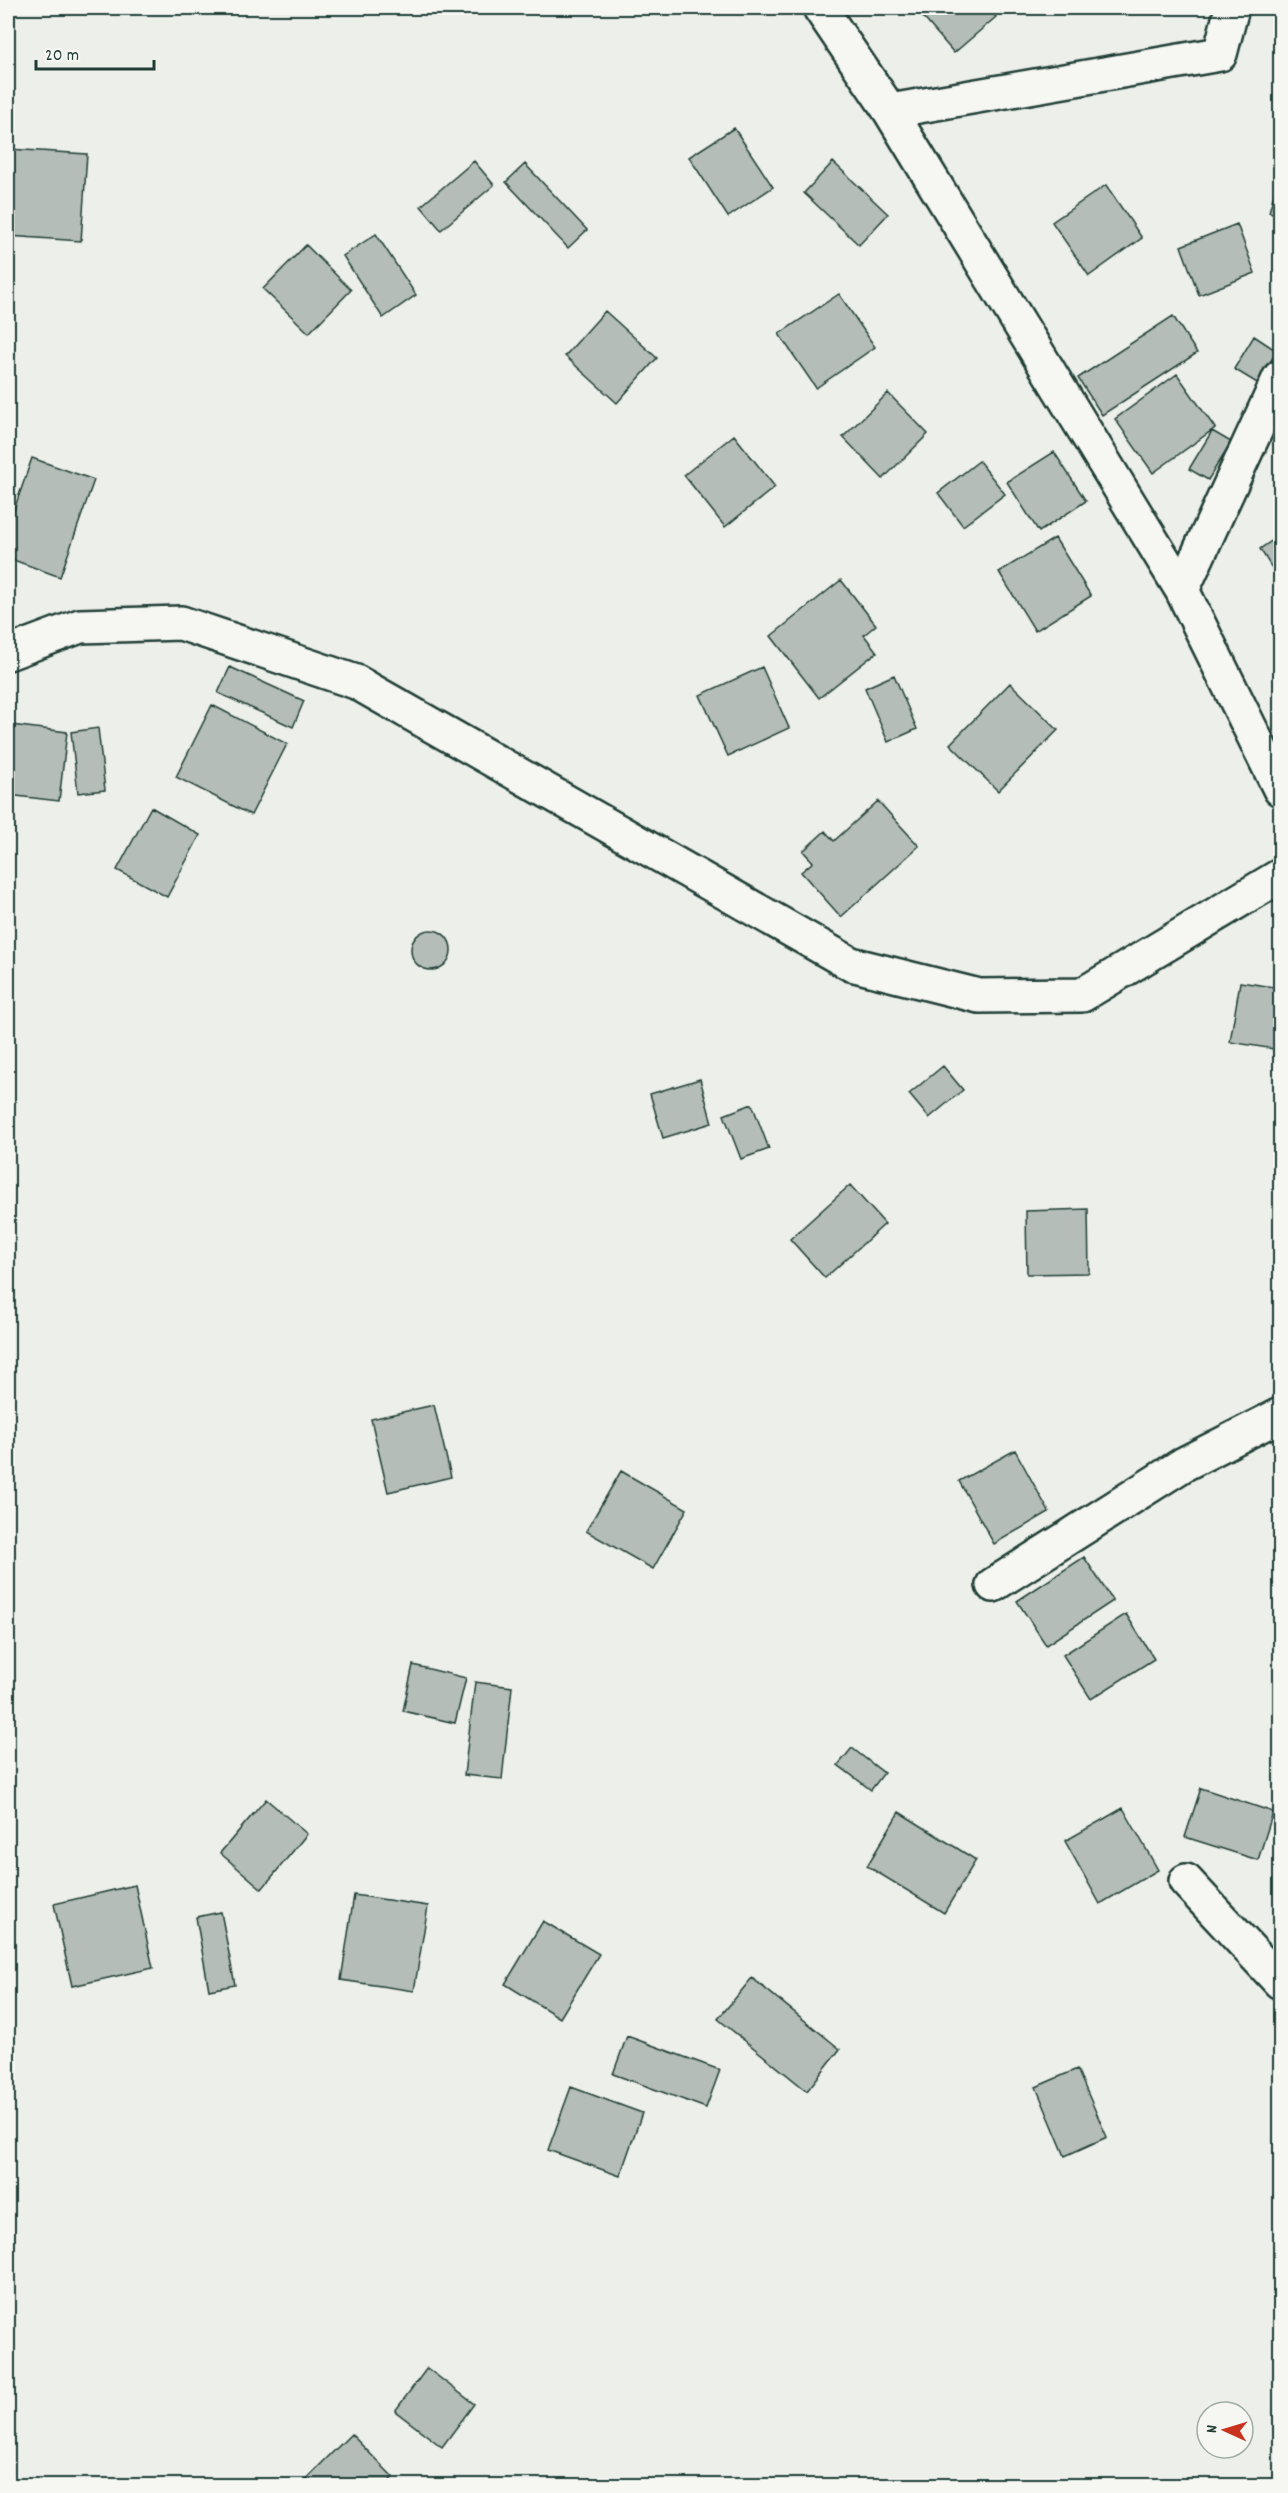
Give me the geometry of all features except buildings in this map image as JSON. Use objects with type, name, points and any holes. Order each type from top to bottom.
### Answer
[{"type":"street","points":[[820,8],[890,111],[1182,590],[1281,789]]},
{"type":"street","points":[[890,111],[1220,54],[1232,8]]},
{"type":"street","points":[[1182,590],[1281,377]]},
{"type":"street","points":[[8,653],[80,626],[181,623],[356,682],[851,964],[979,996],[1082,994],[1281,876]]},
{"type":"street","points":[[993,1585],[1184,1464],[1281,1415]]},
{"type":"street","points":[[1186,1881],[1281,1982]]}]
